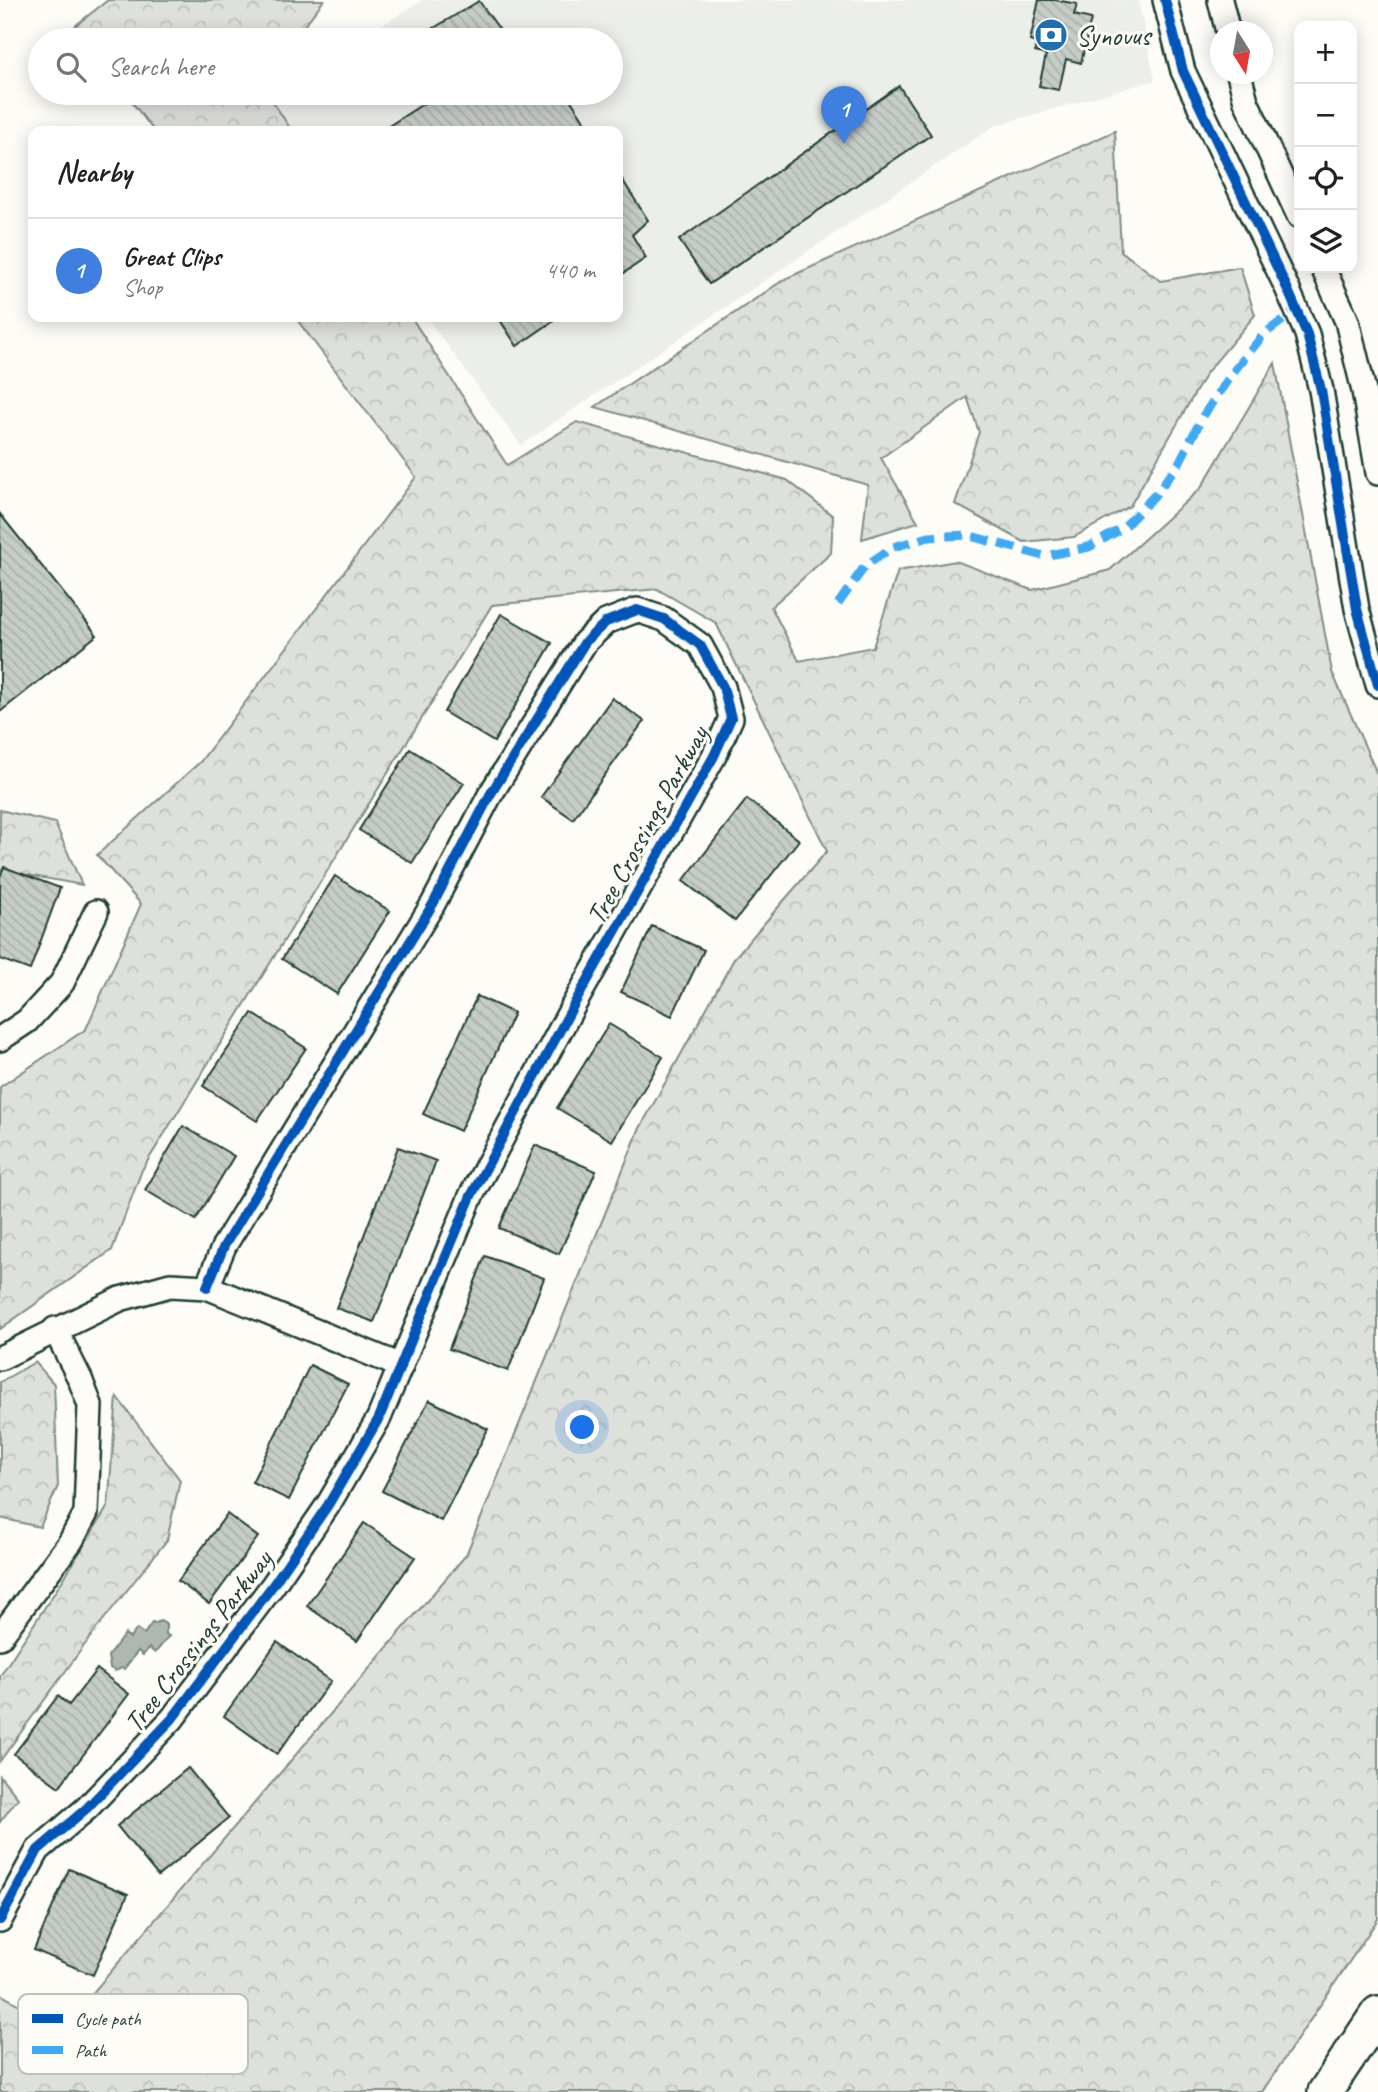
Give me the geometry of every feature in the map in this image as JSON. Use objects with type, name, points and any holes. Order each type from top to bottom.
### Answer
[{"type":"highway","points":[[1325,2092],[1378,2013]]},
{"type":"street","points":[[1165,0],[1183,71],[1307,334],[1321,390],[1357,609],[1378,685]]},
{"type":"street","points":[[1220,0],[1225,21]]},
{"type":"street","points":[[1242,84],[1246,101],[1296,210]]},
{"type":"street","points":[[1325,273],[1347,321],[1364,391],[1378,473]]},
{"type":"street","name":"Tree Crossings Parkway","points":[[0,1920],[38,1850],[87,1808],[172,1719],[274,1585],[328,1505],[379,1418],[471,1196],[572,1008],[714,755],[731,718],[723,687],[700,645],[664,619],[637,610],[606,622],[585,642],[491,795],[433,904],[224,1246],[207,1287]]},
{"type":"street","points":[[0,1039],[27,1021],[62,984],[96,912]]},
{"type":"street","points":[[0,1358],[120,1299],[170,1285],[207,1287],[401,1366]]},
{"type":"street","points":[[0,1637],[71,1541],[86,1513],[90,1405],[55,1329]]},
{"type":"shaded area","points":[[423,0],[1138,0],[1155,80],[994,126],[521,445],[430,322],[623,322],[623,126],[285,126],[270,105],[623,105],[623,28],[377,28]]},
{"type":"shaded area","points":[[160,1621],[166,1624],[166,1634],[169,1636],[155,1653],[149,1648],[143,1655],[138,1651],[124,1669],[115,1671],[110,1668],[108,1656],[125,1634],[130,1638],[137,1629],[144,1634],[152,1623]]},
{"type":"green space","points":[[108,0],[324,0],[302,28],[75,26]]},
{"type":"green space","points":[[134,105],[275,105],[289,126],[150,126]]},
{"type":"green space","points":[[1115,131],[1121,251],[1161,281],[1240,267],[1255,315],[1207,372],[1130,506],[1074,537],[1024,542],[955,504],[979,432],[967,397],[881,458],[918,522],[862,539],[868,485],[595,407],[785,279]]},
{"type":"green space","points":[[299,322],[414,322],[507,465],[577,422],[787,480],[833,516],[831,553],[771,607],[799,661],[873,647],[898,571],[956,561],[1032,590],[1110,570],[1201,488],[1275,363],[1332,672],[1378,776],[1378,1919],[1262,2092],[0,2092],[0,1994],[18,2004],[18,2074],[248,2074],[248,1994],[92,1994],[466,1555],[639,1130],[735,957],[827,851],[716,623],[657,589],[492,605],[142,1170],[112,1250],[0,1329],[0,1087],[86,1029],[141,904],[97,855],[200,762],[416,477]]},
{"type":"green space","points":[[0,810],[55,823],[82,885],[0,870]]},
{"type":"green space","points":[[35,1362],[54,1384],[58,1486],[40,1527],[0,1518],[0,1382]]},
{"type":"green space","points":[[117,1397],[180,1480],[167,1540],[97,1628],[0,1761],[0,1676],[108,1506]]},
{"type":"green space","points":[[0,1776],[18,1798],[0,1822]]},
{"type":"building","points":[[1039,0],[1077,4],[1074,15],[1091,19],[1081,63],[1066,59],[1059,90],[1039,86],[1046,55],[1035,52],[1036,43],[1030,41]]},
{"type":"building","points":[[479,1],[498,28],[434,28]]},
{"type":"building","points":[[899,86],[931,135],[709,284],[679,240]]},
{"type":"building","points":[[421,105],[574,105],[588,126],[389,126]]},
{"type":"building","points":[[623,181],[648,220],[632,235],[646,258],[623,274]]},
{"type":"building","points":[[501,322],[552,322],[517,346]]},
{"type":"building","points":[[0,514],[97,635],[0,712]]},
{"type":"building","points":[[501,614],[552,643],[494,742],[444,712]]},
{"type":"building","points":[[612,698],[644,721],[573,819],[541,797]]},
{"type":"building","points":[[410,749],[464,783],[412,863],[359,830]]},
{"type":"building","points":[[747,799],[799,840],[735,921],[683,881]]},
{"type":"building","points":[[4,867],[60,888],[30,970],[0,959],[0,877]]},
{"type":"building","points":[[335,876],[390,911],[337,994],[282,959]]},
{"type":"building","points":[[652,926],[704,950],[672,1016],[621,992]]},
{"type":"building","points":[[477,996],[514,1013],[460,1131],[423,1114]]},
{"type":"building","points":[[252,1013],[306,1048],[257,1121],[203,1086]]},
{"type":"building","points":[[609,1024],[663,1057],[612,1141],[557,1108]]},
{"type":"building","points":[[183,1126],[234,1156],[196,1220],[145,1190]]},
{"type":"building","points":[[535,1145],[596,1171],[559,1254],[499,1228]]},
{"type":"building","points":[[398,1147],[436,1161],[374,1322],[336,1308]]},
{"type":"building","points":[[485,1256],[544,1278],[508,1371],[449,1349]]},
{"type":"building","points":[[310,1365],[348,1384],[289,1500],[252,1482]]},
{"type":"building","points":[[429,1400],[488,1429],[441,1521],[382,1491]]},
{"type":"building","points":[[227,1514],[258,1537],[209,1604],[178,1581]]},
{"type":"building","points":[[364,1523],[415,1557],[357,1641],[307,1606]]},
{"type":"building","points":[[277,1642],[331,1681],[277,1754],[224,1716]]},
{"type":"building","points":[[97,1669],[129,1694],[59,1787],[14,1754],[58,1696],[69,1705]]},
{"type":"building","points":[[188,1768],[229,1818],[158,1876],[117,1826]]},
{"type":"building","points":[[69,1869],[128,1894],[93,1975],[34,1950]]},
{"type":"marked path","points":[[838,604],[865,566],[893,547],[929,537],[967,535],[1044,556],[1089,547],[1123,528],[1154,496],[1179,463],[1203,416],[1233,372],[1264,334],[1297,310]]},
{"type":"cycle path","points":[[1165,0],[1183,71],[1307,334],[1321,390],[1357,609],[1378,685]]},
{"type":"cycle path","points":[[0,1920],[38,1850],[87,1808],[172,1719],[273,1585],[328,1505],[379,1418],[471,1196],[572,1008],[714,756],[731,718],[723,687],[700,645],[664,619],[637,610],[606,622],[585,642],[490,795],[433,904],[224,1246],[207,1287]]},
{"type":"place","name":"Synovus","points":[[1051,35]]},
{"type":"place","name":"Great Clips","points":[[844,144]]}]
